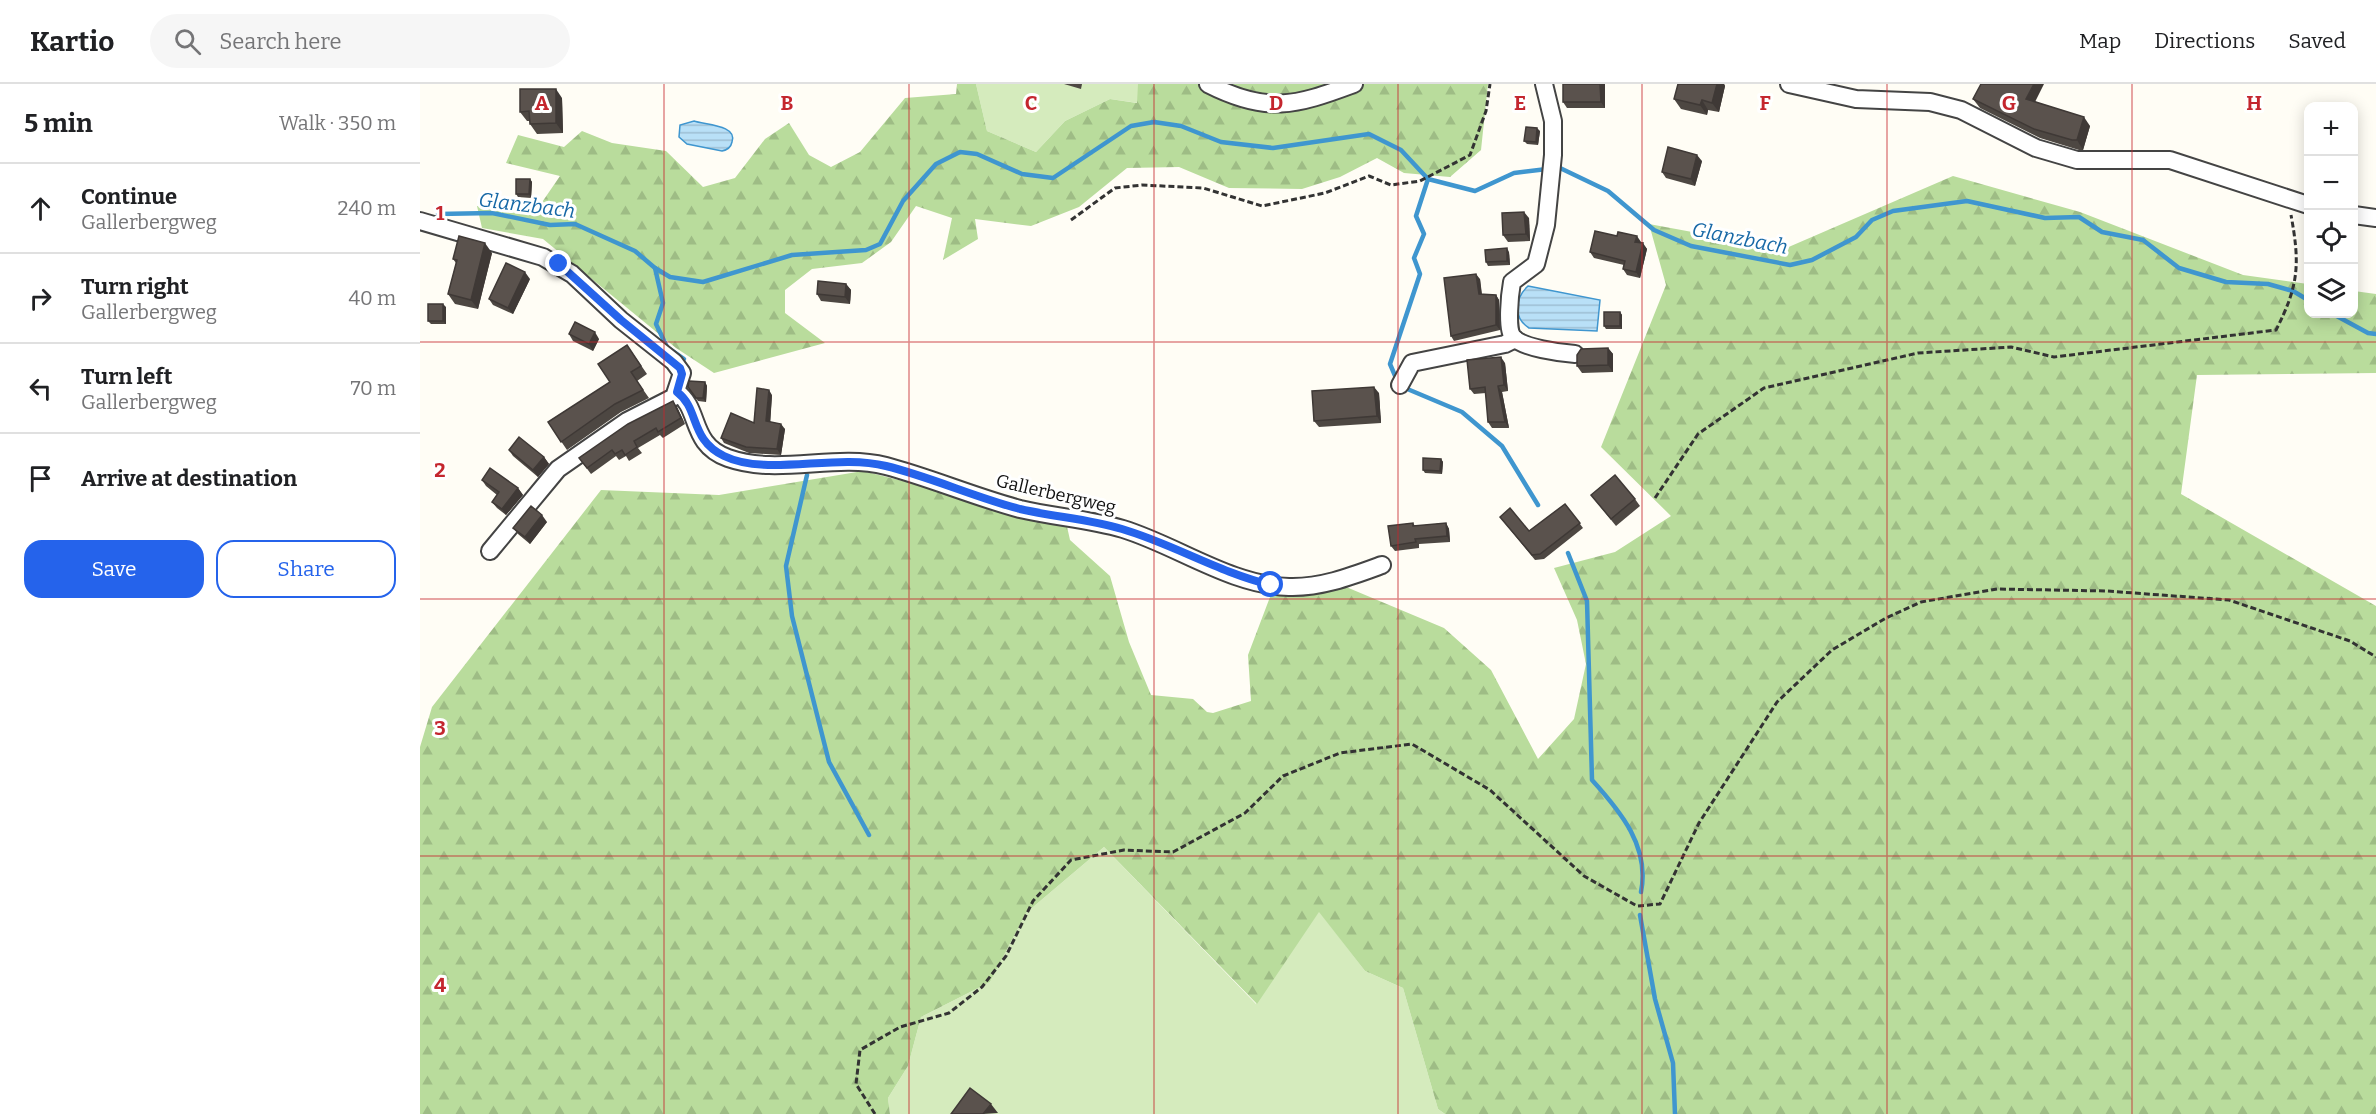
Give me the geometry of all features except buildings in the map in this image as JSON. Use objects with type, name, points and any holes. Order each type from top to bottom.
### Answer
[{"type":"street","points":[[1208,84],[1236,98],[1277,106],[1314,99],[1354,84]]},
{"type":"street","points":[[1544,84],[1553,121],[1553,174],[1546,225],[1536,264],[1512,282],[1509,331],[1515,339],[1544,350],[1575,354]]},
{"type":"street","points":[[1789,84],[1856,99],[1930,102],[1961,110],[2036,148],[2077,160],[2170,160],[2304,204]]},
{"type":"street","points":[[2358,216],[2376,218]]},
{"type":"street","points":[[420,221],[543,257],[559,264],[621,320],[680,368],[682,374],[677,392],[669,399],[627,421],[558,469],[490,551]]},
{"type":"street","points":[[1400,385],[1412,363],[1505,344],[1515,339]]},
{"type":"street","name":"Gallerbergweg","points":[[677,392],[687,401],[700,436],[713,449],[730,459],[781,465],[850,460],[885,466],[1021,509],[1122,529],[1245,579],[1271,585],[1309,585],[1355,575],[1382,566]]},
{"type":"path","points":[[1071,220],[1115,189],[1142,185],[1203,188],[1262,206],[1325,193],[1369,176],[1390,185],[1419,181],[1470,155],[1486,111],[1490,84]]},
{"type":"path","points":[[1655,498],[1698,434],[1764,388],[1918,353],[2011,347],[2054,357],[2168,342],[2237,337],[2276,330],[2295,286],[2297,252],[2289,201]]},
{"type":"path","points":[[875,1114],[856,1084],[860,1050],[900,1028],[949,1013],[982,987],[1006,956],[1033,901],[1071,860],[1124,850],[1173,852],[1245,813],[1283,776],[1340,753],[1412,744],[1490,790],[1584,876],[1637,906],[1660,904],[1699,823],[1777,702],[1832,650],[1921,602],[1997,589],[2107,591],[2229,600],[2350,641],[2376,657]]},
{"type":"green space","points":[[957,84],[976,84],[987,131],[1036,152],[1065,121],[1110,99],[1137,103],[1138,84],[1488,84],[1481,150],[1450,177],[1404,173],[1377,158],[1340,177],[1302,189],[1229,188],[1179,167],[1127,168],[1079,207],[1031,226],[975,219],[978,239],[943,260],[952,218],[916,206],[891,242],[862,263],[812,269],[785,290],[785,313],[825,343],[714,373],[676,348],[543,239],[482,228],[477,206],[536,211],[560,176],[506,163],[518,135],[564,147],[582,131],[612,143],[666,151],[703,187],[735,178],[765,139],[789,123],[809,155],[831,167],[860,152],[905,98],[956,94]]},
{"type":"green space","points":[[976,84],[1138,84],[1138,103],[1110,99],[1065,121],[1036,152],[987,131]]},
{"type":"green space","points":[[1953,176],[2080,212],[2243,275],[2304,283],[2304,318],[2358,318],[2358,292],[2376,294],[2376,373],[2197,375],[2181,494],[2376,606],[2376,1114],[1445,1114],[1438,1109],[1403,988],[1365,971],[1319,912],[1257,1004],[1104,847],[1026,913],[990,982],[921,1017],[908,1066],[888,1098],[890,1114],[420,1114],[420,747],[432,707],[601,490],[719,495],[863,471],[1066,522],[1070,540],[1110,576],[1129,642],[1151,695],[1193,699],[1207,712],[1213,713],[1251,701],[1248,655],[1273,589],[1339,584],[1444,628],[1491,670],[1538,759],[1574,719],[1586,664],[1577,620],[1554,568],[1615,552],[1671,516],[1601,447],[1666,285],[1649,224],[1784,249]]},
{"type":"green space","points":[[1104,847],[1256,1004],[1319,911],[1365,971],[1403,988],[1438,1109],[1445,1114],[890,1114],[888,1098],[908,1066],[921,1017],[990,982],[1026,913]]},
{"type":"water","points":[[694,121],[726,129],[733,136],[731,145],[722,151],[687,144],[679,137],[680,125]]},
{"type":"water","points":[[1528,286],[1600,300],[1597,331],[1529,328],[1520,319],[1518,313],[1520,296]]},
{"type":"waterway","name":"Glanzbach","points":[[438,214],[492,213],[550,225],[575,224],[635,251],[670,277],[703,282],[792,255],[866,250],[880,244],[903,201],[936,164],[960,152],[977,154],[1022,174],[1053,178],[1131,126],[1154,122],[1181,126],[1221,142],[1273,148],[1369,134],[1401,150],[1428,179],[1475,191],[1514,173],[1547,169]]},
{"type":"waterway","name":"Glanzbach","points":[[1555,168],[1560,168],[1608,191],[1654,230],[1691,246],[1790,265],[1812,260],[1856,237],[1872,220],[1893,211],[1967,201],[2045,218],[2079,217],[2102,232],[2143,240],[2179,268],[2226,282],[2268,284],[2293,291],[2304,298]]},
{"type":"waterway","points":[[1396,378],[1390,364],[1420,274],[1414,258],[1424,234],[1416,216],[1428,179]]},
{"type":"waterway","points":[[655,268],[663,303],[656,324],[667,347],[684,359]]},
{"type":"waterway","name":"Glanzbach","points":[[2340,318],[2368,333],[2376,334]]},
{"type":"waterway","points":[[1405,388],[1462,412],[1502,446],[1538,505]]},
{"type":"waterway","points":[[807,475],[786,566],[792,616],[829,762],[869,835]]},
{"type":"waterway","points":[[1568,553],[1587,601],[1592,780],[1631,831],[1641,860],[1643,876],[1641,892]]},
{"type":"waterway","points":[[1640,915],[1655,999],[1673,1063],[1675,1114]]},
{"type":"route","points":[[559,264],[621,320],[680,368],[682,374],[677,392],[687,401],[697,431],[713,449],[730,459],[781,465],[850,460],[885,466],[1021,509],[1085,519],[1122,529],[1159,542],[1193,559],[1245,579],[1271,585]]}]
